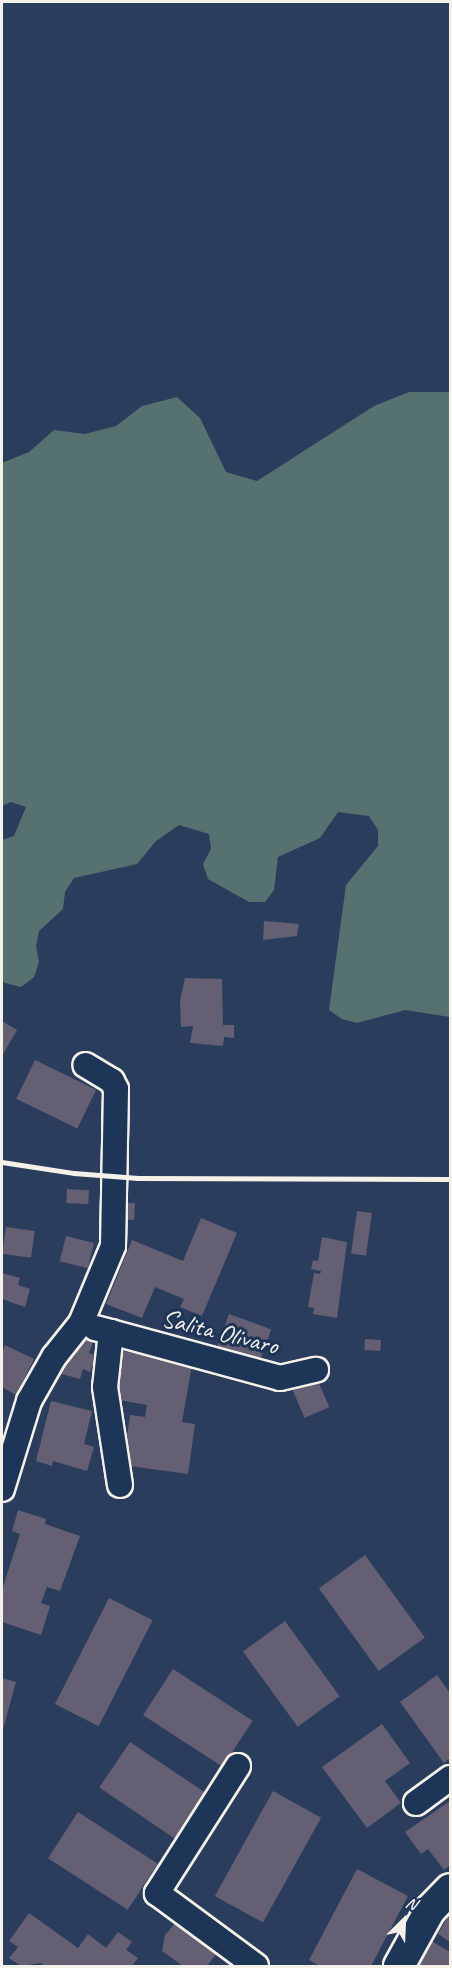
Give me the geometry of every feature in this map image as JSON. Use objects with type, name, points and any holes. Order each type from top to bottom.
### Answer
[{"type":"street","points":[[2,1489],[29,1401],[54,1357],[81,1323],[112,1246],[118,1106],[112,1081],[85,1065]]},
{"type":"street","name":"Salita Olivaro","points":[[81,1323],[280,1378],[316,1370]]},
{"type":"street","points":[[111,1332],[105,1387],[120,1485]]},
{"type":"street","points":[[238,1766],[157,1893],[256,1966]]},
{"type":"street","points":[[416,1803],[450,1778]]},
{"type":"street","points":[[399,1966],[430,1910],[450,1889]]},
{"type":"green space","points":[[409,392],[450,392],[450,1017],[405,1010],[357,1023],[342,1019],[329,1010],[346,885],[378,846],[378,830],[369,816],[338,812],[320,838],[278,857],[274,890],[265,902],[249,902],[208,879],[203,864],[211,849],[209,834],[179,825],[156,841],[137,864],[74,878],[65,892],[63,909],[39,931],[36,946],[39,962],[34,977],[21,987],[2,981],[2,840],[14,836],[26,807],[11,802],[2,806],[2,463],[29,452],[54,430],[85,434],[116,426],[142,406],[177,397],[200,418],[226,472],[257,481],[374,406]]},
{"type":"building","points":[[264,921],[299,924],[297,936],[263,940]]},
{"type":"building","points":[[185,978],[222,979],[223,1025],[234,1025],[234,1038],[224,1037],[223,1046],[190,1043],[193,1026],[181,1027],[180,1001]]},
{"type":"building","points":[[2,1021],[17,1030],[2,1056]]},
{"type":"building","points":[[35,1060],[96,1090],[77,1128],[16,1099]]},
{"type":"building","points":[[67,1189],[89,1190],[88,1204],[66,1203]]},
{"type":"building","points":[[119,1202],[135,1203],[134,1220],[118,1219]]},
{"type":"building","points":[[357,1211],[372,1213],[366,1256],[351,1254]]},
{"type":"building","points":[[201,1218],[237,1233],[202,1316],[180,1307],[184,1299],[155,1287],[142,1318],[106,1304],[132,1240],[183,1261]]},
{"type":"building","points":[[6,1227],[35,1231],[31,1258],[2,1254]]},
{"type":"building","points":[[66,1236],[94,1243],[88,1268],[60,1261]]},
{"type":"building","points":[[322,1237],[347,1242],[337,1318],[313,1314],[314,1308],[308,1307],[314,1273],[320,1274],[321,1271],[311,1269],[313,1260],[318,1261]]},
{"type":"building","points":[[2,1273],[20,1278],[18,1285],[30,1289],[25,1307],[2,1299]]},
{"type":"building","points":[[229,1314],[271,1329],[259,1362],[217,1347]]},
{"type":"building","points":[[83,1334],[95,1337],[89,1353],[97,1356],[90,1372],[83,1369],[80,1379],[58,1373]]},
{"type":"building","points":[[365,1339],[381,1340],[380,1351],[364,1350]]},
{"type":"building","points":[[5,1345],[34,1359],[16,1395],[2,1387],[2,1353]]},
{"type":"building","points":[[123,1351],[192,1365],[182,1422],[195,1424],[188,1474],[123,1465],[130,1415],[145,1417],[147,1405],[114,1399]]},
{"type":"building","points":[[316,1376],[329,1407],[304,1418],[291,1387]]},
{"type":"building","points":[[51,1401],[92,1411],[84,1444],[94,1447],[87,1471],[53,1461],[52,1466],[36,1461]]},
{"type":"building","points":[[18,1510],[46,1519],[45,1524],[80,1536],[60,1591],[47,1587],[41,1603],[50,1606],[41,1635],[2,1622],[2,1590],[20,1534],[12,1531]]},
{"type":"building","points":[[365,1555],[425,1638],[379,1671],[319,1589]]},
{"type":"building","points":[[109,1598],[153,1620],[99,1726],[55,1704]]},
{"type":"building","points":[[285,1621],[340,1696],[298,1727],[243,1652]]},
{"type":"building","points":[[173,1669],[253,1721],[223,1767],[143,1715]]},
{"type":"building","points":[[437,1675],[450,1693],[450,1758],[444,1763],[400,1702]]},
{"type":"building","points":[[2,1678],[16,1682],[2,1733]]},
{"type":"building","points":[[382,1724],[410,1763],[385,1781],[401,1803],[367,1828],[322,1767]]},
{"type":"building","points":[[130,1742],[209,1795],[178,1841],[99,1788]]},
{"type":"building","points":[[273,1791],[321,1818],[263,1923],[215,1896]]},
{"type":"building","points":[[450,1801],[450,1865],[444,1870],[428,1849],[421,1854],[405,1832]]},
{"type":"building","points":[[78,1812],[158,1864],[128,1910],[48,1858]]},
{"type":"building","points":[[357,1869],[408,1896],[371,1966],[320,1966],[309,1960]]},
{"type":"building","points":[[450,1912],[450,1942],[438,1934]]},
{"type":"building","points":[[29,1913],[78,1948],[88,1934],[106,1948],[118,1932],[132,1942],[126,1950],[138,1958],[132,1966],[45,1966],[40,1963],[21,1966],[9,1958],[18,1947],[9,1941]]},
{"type":"building","points":[[176,1922],[217,1953],[207,1966],[183,1966],[162,1951],[165,1935]]},
{"type":"building","points":[[430,1940],[450,1952],[450,1966],[414,1966]]},
{"type":"railway","points":[[2,1162],[74,1173],[138,1178],[450,1179]]}]
